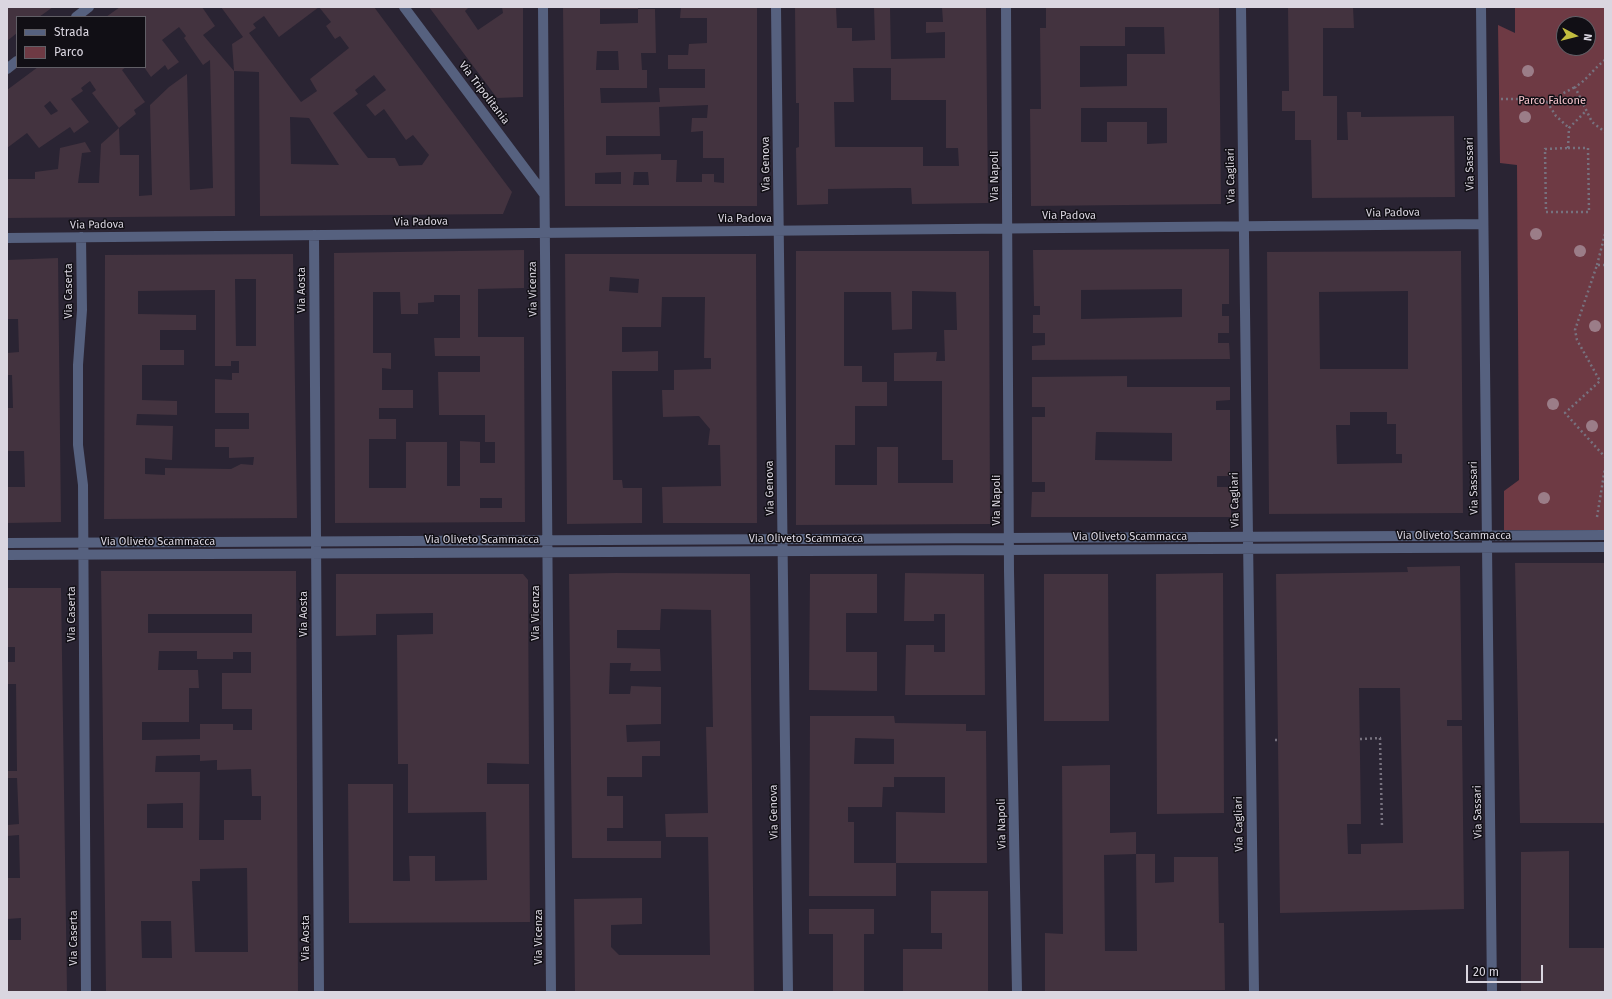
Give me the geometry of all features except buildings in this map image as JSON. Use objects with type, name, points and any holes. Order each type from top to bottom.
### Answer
[{"type":"street","points":[[77,16],[89,7]]},
{"type":"street","name":"Via Tripolitania","points":[[404,7],[544,194]]},
{"type":"street","points":[[542,7],[544,194]]},
{"type":"street","name":"Via Genova","points":[[776,7],[788,992]]},
{"type":"street","name":"Via Napoli","points":[[1006,7],[1009,550],[1017,992]]},
{"type":"street","name":"Via Cagliari","points":[[1241,7],[1254,992]]},
{"type":"street","name":"Via Sassari","points":[[1480,7],[1492,992]]},
{"type":"street","points":[[7,69],[16,62]]},
{"type":"street","name":"Via Vicenza","points":[[544,194],[551,992]]},
{"type":"street","name":"Via Padova","points":[[7,238],[1483,224]]},
{"type":"street","name":"Via Aosta","points":[[314,235],[318,992]]},
{"type":"street","name":"Via Caserta","points":[[81,237],[82,310],[78,365],[78,445],[83,485],[86,992]]},
{"type":"street","points":[[7,543],[1605,535]]},
{"type":"street","name":"Via Oliveto Scammacca","points":[[7,555],[1605,547]]},
{"type":"path","points":[[1501,99],[1531,99],[1547,102],[1581,84],[1589,74],[1605,60]]},
{"type":"path","points":[[1575,87],[1592,122],[1605,132]]},
{"type":"path","points":[[1547,102],[1556,116],[1569,128]]},
{"type":"path","points":[[1568,148],[1569,128],[1586,111]]},
{"type":"path","points":[[1568,148],[1588,148],[1589,212],[1546,212],[1545,149],[1568,148]]},
{"type":"path","points":[[1605,234],[1597,265],[1575,330],[1577,340],[1600,380],[1565,413],[1605,457]]},
{"type":"path","points":[[1597,265],[1605,265]]},
{"type":"path","points":[[1598,509],[1605,468]]},
{"type":"path","points":[[1360,739],[1380,738],[1382,827]]},
{"type":"green space","name":"Parco Falcone","points":[[1515,7],[1605,7],[1605,530],[1504,530],[1504,491],[1519,480],[1517,165],[1500,163],[1498,25],[1515,33]]}]
